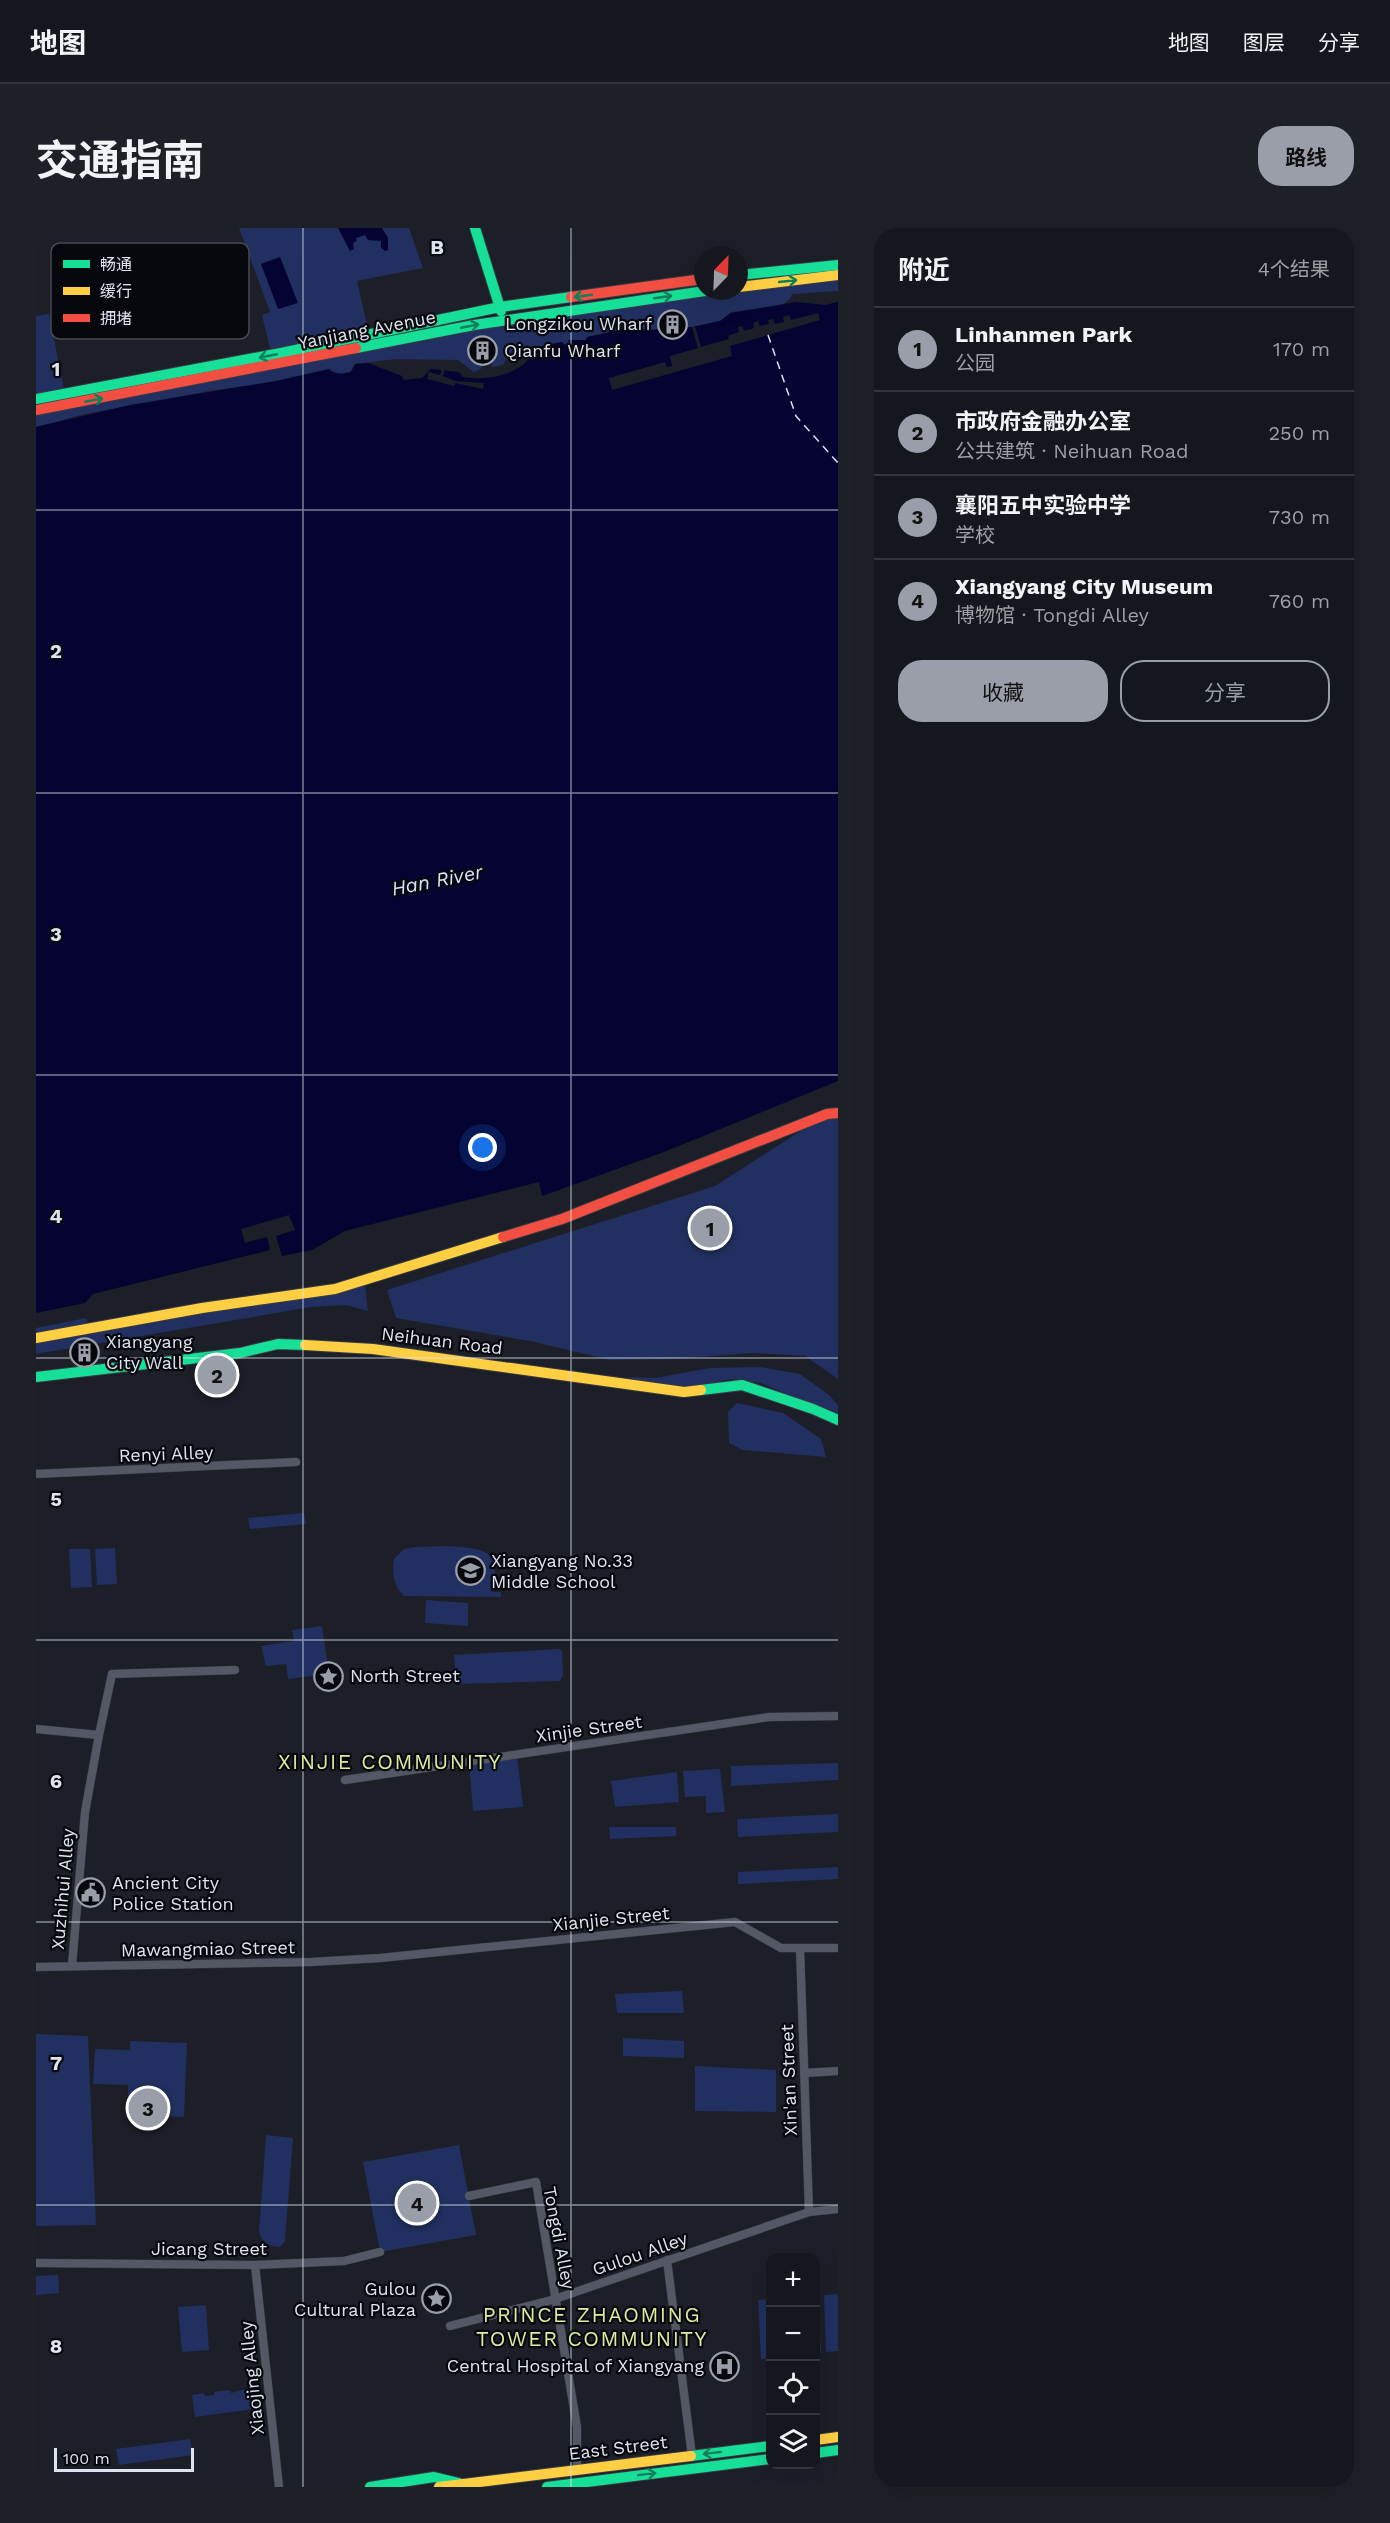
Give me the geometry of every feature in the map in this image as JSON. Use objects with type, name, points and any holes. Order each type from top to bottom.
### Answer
[{"type":"main road","points":[[475,228],[503,320]]},
{"type":"main road","points":[[748,274],[838,265]]},
{"type":"main road","points":[[748,286],[838,275]]},
{"type":"main road","name":"Yanjiang Avenue","points":[[36,399],[281,353],[500,307],[694,280]]},
{"type":"main road","name":"Yanjiang Avenue","points":[[36,410],[503,320],[694,293]]},
{"type":"main road","points":[[36,1338],[202,1308],[335,1289],[562,1219],[827,1114],[838,1113]]},
{"type":"main road","name":"Neihuan Road","points":[[36,1377],[240,1353],[278,1344],[373,1349],[684,1392],[742,1385],[838,1420]]},
{"type":"main road","points":[[820,2439],[838,2437]]},
{"type":"main road","name":"East Street","points":[[439,2487],[484,2484],[766,2447]]},
{"type":"main road","points":[[820,2453],[838,2451]]},
{"type":"main road","name":"East Street","points":[[547,2487],[766,2460]]},
{"type":"main road","points":[[370,2487],[435,2477],[468,2485]]},
{"type":"street","name":"Renyi Alley","points":[[36,1474],[296,1462]]},
{"type":"street","name":"Xuzhihui Alley","points":[[72,1966],[85,1812],[112,1674],[235,1670]]},
{"type":"street","name":"Xinjie Street","points":[[345,1780],[769,1717],[838,1716]]},
{"type":"street","points":[[36,1729],[99,1735]]},
{"type":"street","name":"Xianjie Street","points":[[380,1958],[735,1922],[781,1948],[838,1947]]},
{"type":"street","name":"Xin'an Street","points":[[800,1948],[808,2212]]},
{"type":"street","name":"Mawangmiao Street","points":[[36,1967],[311,1962],[380,1958]]},
{"type":"street","points":[[804,2073],[838,2071]]},
{"type":"street","name":"Tongdi Alley","points":[[469,2196],[536,2182],[577,2427],[577,2470]]},
{"type":"street","name":"Gulou Alley","points":[[450,2326],[556,2298],[808,2212],[838,2209]]},
{"type":"street","name":"Jicang Street","points":[[36,2263],[255,2265],[344,2261],[380,2252]]},
{"type":"street","points":[[667,2260],[692,2456]]},
{"type":"street","name":"Xiaojing Alley","points":[[255,2265],[279,2487]]},
{"type":"shaded area","points":[[239,228],[409,228],[423,268],[357,281],[369,333],[271,353],[262,315],[270,312],[249,255],[249,243],[245,243]]},
{"type":"shaded area","points":[[838,275],[838,291],[792,294],[789,300],[781,305],[731,312],[720,321],[692,327],[625,329],[587,337],[586,340],[565,345],[562,342],[547,349],[543,346],[509,353],[503,365],[493,367],[488,356],[479,357],[482,368],[474,372],[458,360],[396,359],[355,364],[350,372],[342,374],[214,390],[85,414],[36,427],[36,410],[383,344],[694,293],[694,300],[748,300],[748,290]]},
{"type":"shaded area","points":[[49,314],[51,339],[54,339],[65,394],[36,400],[36,316]]},
{"type":"shaded area","points":[[838,1113],[838,1379],[805,1356],[751,1353],[675,1359],[610,1360],[530,1341],[396,1318],[387,1290],[715,1186],[827,1114]]},
{"type":"shaded area","points":[[365,1285],[368,1311],[346,1305],[311,1307],[36,1354],[36,1328],[86,1318],[89,1327]]},
{"type":"shaded area","points":[[760,1367],[800,1374],[829,1395],[838,1405],[838,1416],[761,1383],[730,1379],[694,1388],[677,1389],[624,1377],[655,1378],[710,1368]]},
{"type":"shaded area","points":[[737,1403],[783,1413],[821,1439],[826,1457],[743,1450],[729,1443],[728,1412]]},
{"type":"shaded area","points":[[304,1513],[306,1524],[250,1529],[248,1518]]},
{"type":"shaded area","points":[[414,1547],[468,1548],[488,1554],[494,1559],[496,1582],[490,1592],[501,1592],[501,1597],[404,1596],[394,1579],[394,1559],[404,1549]]},
{"type":"shaded area","points":[[115,1548],[117,1584],[97,1585],[95,1549]]},
{"type":"shaded area","points":[[69,1549],[90,1549],[92,1587],[71,1588]]},
{"type":"shaded area","points":[[426,1600],[468,1603],[468,1626],[425,1623]]},
{"type":"shaded area","points":[[322,1626],[329,1674],[288,1679],[286,1664],[266,1666],[261,1646],[294,1641],[292,1630]]},
{"type":"shaded area","points":[[559,1649],[562,1651],[563,1675],[560,1681],[456,1684],[454,1655]]},
{"type":"shaded area","points":[[517,1755],[523,1807],[473,1811],[469,1762]]},
{"type":"shaded area","points":[[838,1763],[838,1780],[731,1786],[731,1766]]},
{"type":"shaded area","points":[[720,1769],[725,1812],[706,1813],[706,1796],[685,1797],[683,1771]]},
{"type":"shaded area","points":[[677,1772],[679,1802],[615,1807],[611,1781]]},
{"type":"shaded area","points":[[838,1814],[838,1832],[738,1837],[737,1819]]},
{"type":"shaded area","points":[[609,1827],[676,1827],[676,1836],[610,1839]]},
{"type":"shaded area","points":[[838,1867],[838,1879],[738,1884],[738,1872]]},
{"type":"shaded area","points":[[682,1991],[684,2013],[617,2013],[615,1994]]},
{"type":"shaded area","points":[[36,2034],[88,2036],[96,2225],[36,2226]]},
{"type":"shaded area","points":[[623,2038],[684,2041],[684,2058],[623,2056]]},
{"type":"shaded area","points":[[130,2041],[187,2043],[184,2117],[128,2115],[128,2085],[93,2084],[95,2049],[130,2050]]},
{"type":"shaded area","points":[[695,2066],[776,2070],[776,2112],[695,2111]]},
{"type":"shaded area","points":[[266,2135],[293,2138],[285,2241],[280,2247],[266,2244],[259,2232]]},
{"type":"shaded area","points":[[459,2145],[476,2235],[380,2252],[363,2162]]},
{"type":"shaded area","points":[[58,2275],[59,2293],[36,2295],[36,2276]]},
{"type":"shaded area","points":[[838,2294],[838,2351],[826,2352],[824,2295]]},
{"type":"shaded area","points":[[766,2299],[766,2358],[761,2359],[758,2300]]},
{"type":"shaded area","points":[[206,2305],[209,2350],[182,2352],[178,2307]]},
{"type":"shaded area","points":[[257,2386],[261,2408],[195,2417],[192,2395],[204,2393],[205,2396],[214,2395],[214,2392],[230,2390],[231,2393]]},
{"type":"shaded area","points":[[190,2439],[193,2455],[119,2465],[116,2449]]},
{"type":"water","points":[[338,228],[382,228],[388,238],[388,250],[381,248],[381,241],[368,240],[365,235],[356,238],[357,241],[353,243],[354,249],[350,251]]},
{"type":"water","points":[[280,257],[298,303],[278,309],[261,264]]},
{"type":"water","name":"Han River","points":[[796,302],[825,305],[838,302],[838,1081],[664,1152],[542,1196],[539,1182],[345,1231],[312,1250],[282,1256],[276,1236],[295,1230],[289,1215],[241,1229],[245,1243],[267,1237],[270,1250],[93,1294],[85,1303],[36,1313],[36,427],[130,405],[276,381],[329,369],[337,373],[348,373],[355,364],[368,363],[402,376],[404,380],[422,378],[431,369],[459,372],[463,377],[488,378],[506,374],[521,366],[529,358],[533,348],[550,348],[551,344],[562,342],[565,345],[569,340],[586,340],[587,337],[625,329],[692,327],[720,321],[731,313]]},
{"type":"pier","name":"Longzikou Wharf","points":[[818,313],[820,320],[730,346],[732,356],[612,390],[609,378],[665,362],[667,367],[672,366],[670,356],[698,348],[692,327],[695,326],[701,347],[729,339],[728,336],[739,332],[738,327],[742,326],[744,331],[754,328],[753,323],[758,321],[760,326],[769,324],[768,320],[773,319],[775,324],[784,322],[783,317],[789,315],[791,320]]},
{"type":"pier","name":"Qianfu Wharf","points":[[442,368],[445,368],[443,376],[455,381],[484,383],[483,389],[455,383],[454,386],[427,379],[429,372],[440,375]]},
{"type":"ferry route","points":[[768,335],[796,416],[838,463]]},
{"type":"traffic: fast","points":[[475,228],[501,311]]},
{"type":"traffic: fast","points":[[748,274],[838,265]]},
{"type":"traffic: fast","points":[[356,348],[474,325],[694,293]]},
{"type":"traffic: fast","points":[[36,399],[281,353],[500,307],[571,297]]},
{"type":"traffic: fast","points":[[36,1377],[240,1353],[278,1344],[305,1345]]},
{"type":"traffic: fast","points":[[701,1390],[742,1385],[838,1420]]},
{"type":"traffic: fast","points":[[691,2456],[766,2447]]},
{"type":"traffic: fast","points":[[820,2452],[838,2450]]},
{"type":"traffic: fast","points":[[547,2487],[766,2460]]},
{"type":"traffic: fast","points":[[370,2487],[434,2477],[459,2483]]},
{"type":"traffic: slow","points":[[748,286],[838,275]]},
{"type":"traffic: slow","points":[[36,1338],[202,1308],[335,1289],[503,1237]]},
{"type":"traffic: slow","points":[[305,1345],[373,1349],[684,1392],[701,1390]]},
{"type":"traffic: slow","points":[[820,2439],[838,2437]]},
{"type":"traffic: slow","points":[[439,2487],[691,2456]]},
{"type":"traffic: jam","points":[[571,297],[694,280]]},
{"type":"traffic: jam","points":[[36,410],[356,348]]},
{"type":"traffic: jam","points":[[503,1237],[562,1219],[827,1114],[838,1113]]},
{"type":"place","name":"Longzikou Wharf","points":[[673,324]]},
{"type":"place","name":"Qianfu Wharf","points":[[483,351]]},
{"type":"place","name":"Linhanmen Park","points":[[710,1228]]},
{"type":"place","name":"Xiangyang City Wall","points":[[85,1352]]},
{"type":"place","name":"市政府金融办公室","points":[[217,1375]]},
{"type":"place","name":"Xiangyang No.33 Middle School","points":[[470,1571]]},
{"type":"place","name":"North Street","points":[[329,1676]]},
{"type":"place","name":"Ancient City Police Station","points":[[91,1893]]},
{"type":"place","name":"襄阳五中实验中学","points":[[148,2108]]},
{"type":"place","name":"Xiangyang City Museum","points":[[417,2203]]},
{"type":"place","name":"Gulou Cultural Plaza","points":[[437,2299]]},
{"type":"place","name":"Central Hospital of Xiangyang","points":[[725,2366]]},
{"type":"district","name":"XINJIE COMMUNITY","points":[[390,1762]]},
{"type":"district","name":"PRINCE ZHAOMING TOWER COMMUNITY","points":[[592,2327]]}]
